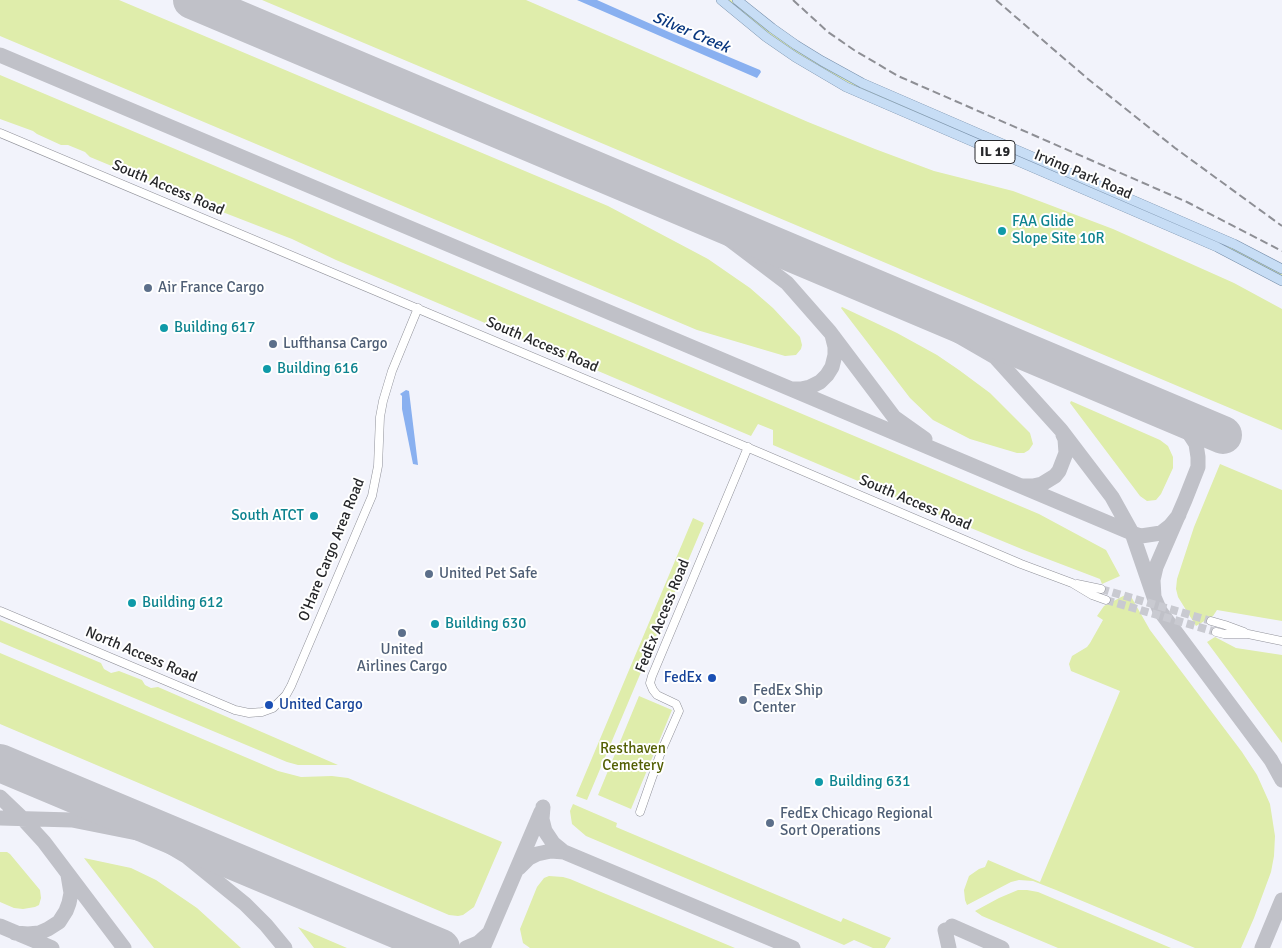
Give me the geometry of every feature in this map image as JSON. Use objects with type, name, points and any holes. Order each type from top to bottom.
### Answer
[{"type":"main road","name":"Irving Park Road","points":[[721,0],[766,37],[846,87],[1217,248],[1282,281]]},
{"type":"main road","name":"Irving Park Road","points":[[737,0],[796,45],[862,82],[1234,244],[1282,269]]},
{"type":"street","name":"South Access Road","points":[[0,133],[1013,560],[1072,583],[1101,589]]},
{"type":"street","name":"O'Hare Cargo Area Road","points":[[273,708],[286,695],[291,686],[372,496],[378,466],[380,417],[383,401],[392,371],[418,308]]},
{"type":"street","name":"FedEx Access Road","points":[[640,812],[661,752],[679,711],[676,704],[657,695],[653,690],[650,684],[652,676],[748,447]]},
{"type":"street","name":"South Access Road","points":[[1072,583],[1092,595],[1106,600]]},
{"type":"street","name":"North Access Road","points":[[0,611],[235,710],[249,713],[262,712],[273,708]]},
{"type":"street","points":[[1211,621],[1248,634]]},
{"type":"street","points":[[1216,632],[1248,634],[1282,641]]},
{"type":"green space","points":[[0,0],[119,0],[608,206],[708,259],[750,288],[773,308],[800,337],[801,349],[796,355],[785,356],[697,330],[0,36]]},
{"type":"green space","points":[[262,0],[526,0],[875,149],[934,171],[1013,191],[1113,229],[1234,283],[1282,309],[1282,430]]},
{"type":"green space","points":[[726,0],[731,0],[790,45],[984,139],[982,143],[880,99],[826,71],[780,42]]},
{"type":"green space","points":[[0,75],[1039,514],[1106,550],[1120,576],[1102,584],[1100,579],[925,509],[919,502],[911,499],[903,500],[773,445],[773,430],[758,424],[751,436],[504,331],[500,325],[491,322],[485,323],[336,260],[292,239],[90,157],[85,152],[68,145],[61,145],[33,131],[0,119]]},
{"type":"green space","points":[[1003,148],[1246,254],[1282,273],[1282,276],[1002,151]]},
{"type":"green space","points":[[842,307],[897,333],[937,355],[990,393],[1030,433],[1033,444],[1029,450],[1024,453],[1017,453],[970,439],[933,420],[910,398]]},
{"type":"green space","points":[[1071,401],[1160,440],[1168,446],[1173,457],[1173,468],[1161,494],[1156,500],[1147,501],[1140,496],[1070,403]]},
{"type":"green space","points":[[1220,464],[1282,490],[1282,621],[1217,610],[1213,616],[1196,626],[1178,597],[1176,589],[1177,579],[1194,527]]},
{"type":"green space","points":[[693,518],[704,523],[587,800],[576,796]]},
{"type":"green space","points":[[1129,593],[1150,630],[1242,752],[1257,775],[1270,804],[1275,836],[1271,872],[1241,948],[1195,948],[1033,881],[1019,880],[1011,882],[967,905],[965,900],[964,890],[969,876],[985,867],[988,860],[1040,882],[1120,691],[1071,671],[1069,664],[1072,656],[1090,643],[1103,620],[1097,616],[1104,606]]},
{"type":"green space","points":[[0,620],[101,663],[104,669],[111,673],[119,671],[142,680],[145,685],[151,688],[158,687],[338,765],[298,765],[287,762],[0,642]]},
{"type":"green space","points":[[1215,637],[1236,648],[1282,655],[1282,743],[1207,642]]},
{"type":"green space","points":[[0,653],[278,771],[301,777],[332,776],[348,778],[502,842],[474,907],[463,915],[449,915],[0,724]]},
{"type":"green space","name":"Resthaven Cemetery","points":[[639,696],[672,710],[631,809],[598,795]]},
{"type":"green space","points":[[573,804],[617,823],[616,827],[841,922],[843,918],[891,938],[885,948],[873,948],[854,940],[844,945],[586,836],[572,824],[570,811]]},
{"type":"green space","points":[[0,852],[10,854],[40,890],[41,898],[39,905],[23,909],[14,908],[0,902]]},
{"type":"green space","points":[[84,858],[131,868],[156,880],[197,908],[241,948],[154,948]]},
{"type":"green space","points":[[549,876],[570,879],[735,948],[530,948],[523,943],[520,929],[537,887],[544,878]]},
{"type":"green space","points":[[1018,890],[1038,892],[1171,948],[1058,948],[982,916],[975,911]]},
{"type":"green space","points":[[298,927],[347,948],[314,948]]},
{"type":"water","points":[[577,0],[597,0],[761,72],[757,78]]},
{"type":"water","points":[[406,390],[409,391],[418,465],[413,464],[402,409],[402,396],[400,394]]},
{"type":"taxiway","points":[[0,55],[1132,533],[1141,536],[1161,533],[1179,515]]},
{"type":"taxiway","points":[[610,176],[721,233],[787,283],[830,332],[894,417],[925,439]]},
{"type":"taxiway","points":[[851,278],[912,309],[995,357],[1061,430],[1112,497],[1132,533],[1154,597]]},
{"type":"taxiway","points":[[791,389],[810,387],[820,382],[827,375],[832,367],[835,355],[832,335]]},
{"type":"taxiway","points":[[1172,414],[1183,424],[1196,444],[1198,467],[1156,567],[1153,580],[1154,597],[1160,611],[1271,760],[1282,780]]},
{"type":"taxiway","points":[[1023,486],[1042,484],[1055,476],[1059,471],[1066,453],[1063,435]]},
{"type":"taxiway","points":[[70,792],[186,856],[245,904],[285,948]]},
{"type":"taxiway","points":[[0,797],[44,842],[124,948]]},
{"type":"taxiway","points":[[543,807],[542,819],[545,831],[553,843],[564,852],[793,948]]},
{"type":"taxiway","points":[[483,948],[541,812]]},
{"type":"taxiway","points":[[0,818],[72,820],[137,833]]},
{"type":"taxiway","points":[[172,842],[257,872]]},
{"type":"taxiway","points":[[519,868],[529,858],[537,854],[551,851],[564,852]]},
{"type":"taxiway","points":[[15,933],[39,933],[59,922],[66,911],[71,893],[68,875]]},
{"type":"taxiway","points":[[1262,948],[1282,900]]},
{"type":"taxiway","points":[[0,926],[52,948]]},
{"type":"taxiway","points":[[952,926],[1002,948]]},
{"type":"taxiway","points":[[945,930],[949,948]]},
{"type":"taxiway","points":[[466,948],[478,943],[488,934]]},
{"type":"runway","points":[[192,0],[1223,435]]},
{"type":"runway","points":[[0,763],[441,948]]},
{"type":"tunnel","points":[[1101,589],[1211,621]]},
{"type":"tunnel","points":[[1106,600],[1216,632]]},
{"type":"railway","points":[[793,0],[828,32],[898,76],[1187,202],[1282,251]]},
{"type":"railway","points":[[996,0],[1088,79],[1175,148],[1282,226]]},
{"type":"place","name":"FAA Glide Slope Site 10R","points":[[1002,231]]},
{"type":"place","name":"Air France Cargo","points":[[148,288]]},
{"type":"place","name":"Building 617","points":[[164,328]]},
{"type":"place","name":"Lufthansa Cargo","points":[[273,344]]},
{"type":"place","name":"Building 616","points":[[267,369]]},
{"type":"place","name":"South ATCT","points":[[314,516]]},
{"type":"place","name":"United Pet Safe","points":[[429,574]]},
{"type":"place","name":"Building 612","points":[[132,603]]},
{"type":"place","name":"Building 630","points":[[435,624]]},
{"type":"place","name":"United Airlines Cargo","points":[[402,633]]},
{"type":"place","name":"FedEx","points":[[712,678]]},
{"type":"place","name":"FedEx Ship Center","points":[[743,700]]},
{"type":"place","name":"United Cargo","points":[[269,705]]},
{"type":"place","name":"Building 631","points":[[819,782]]},
{"type":"place","name":"FedEx Chicago Regional Sort Operations","points":[[770,823]]},
{"type":"water label","name":"Silver Creek","points":[[691,33]]}]
